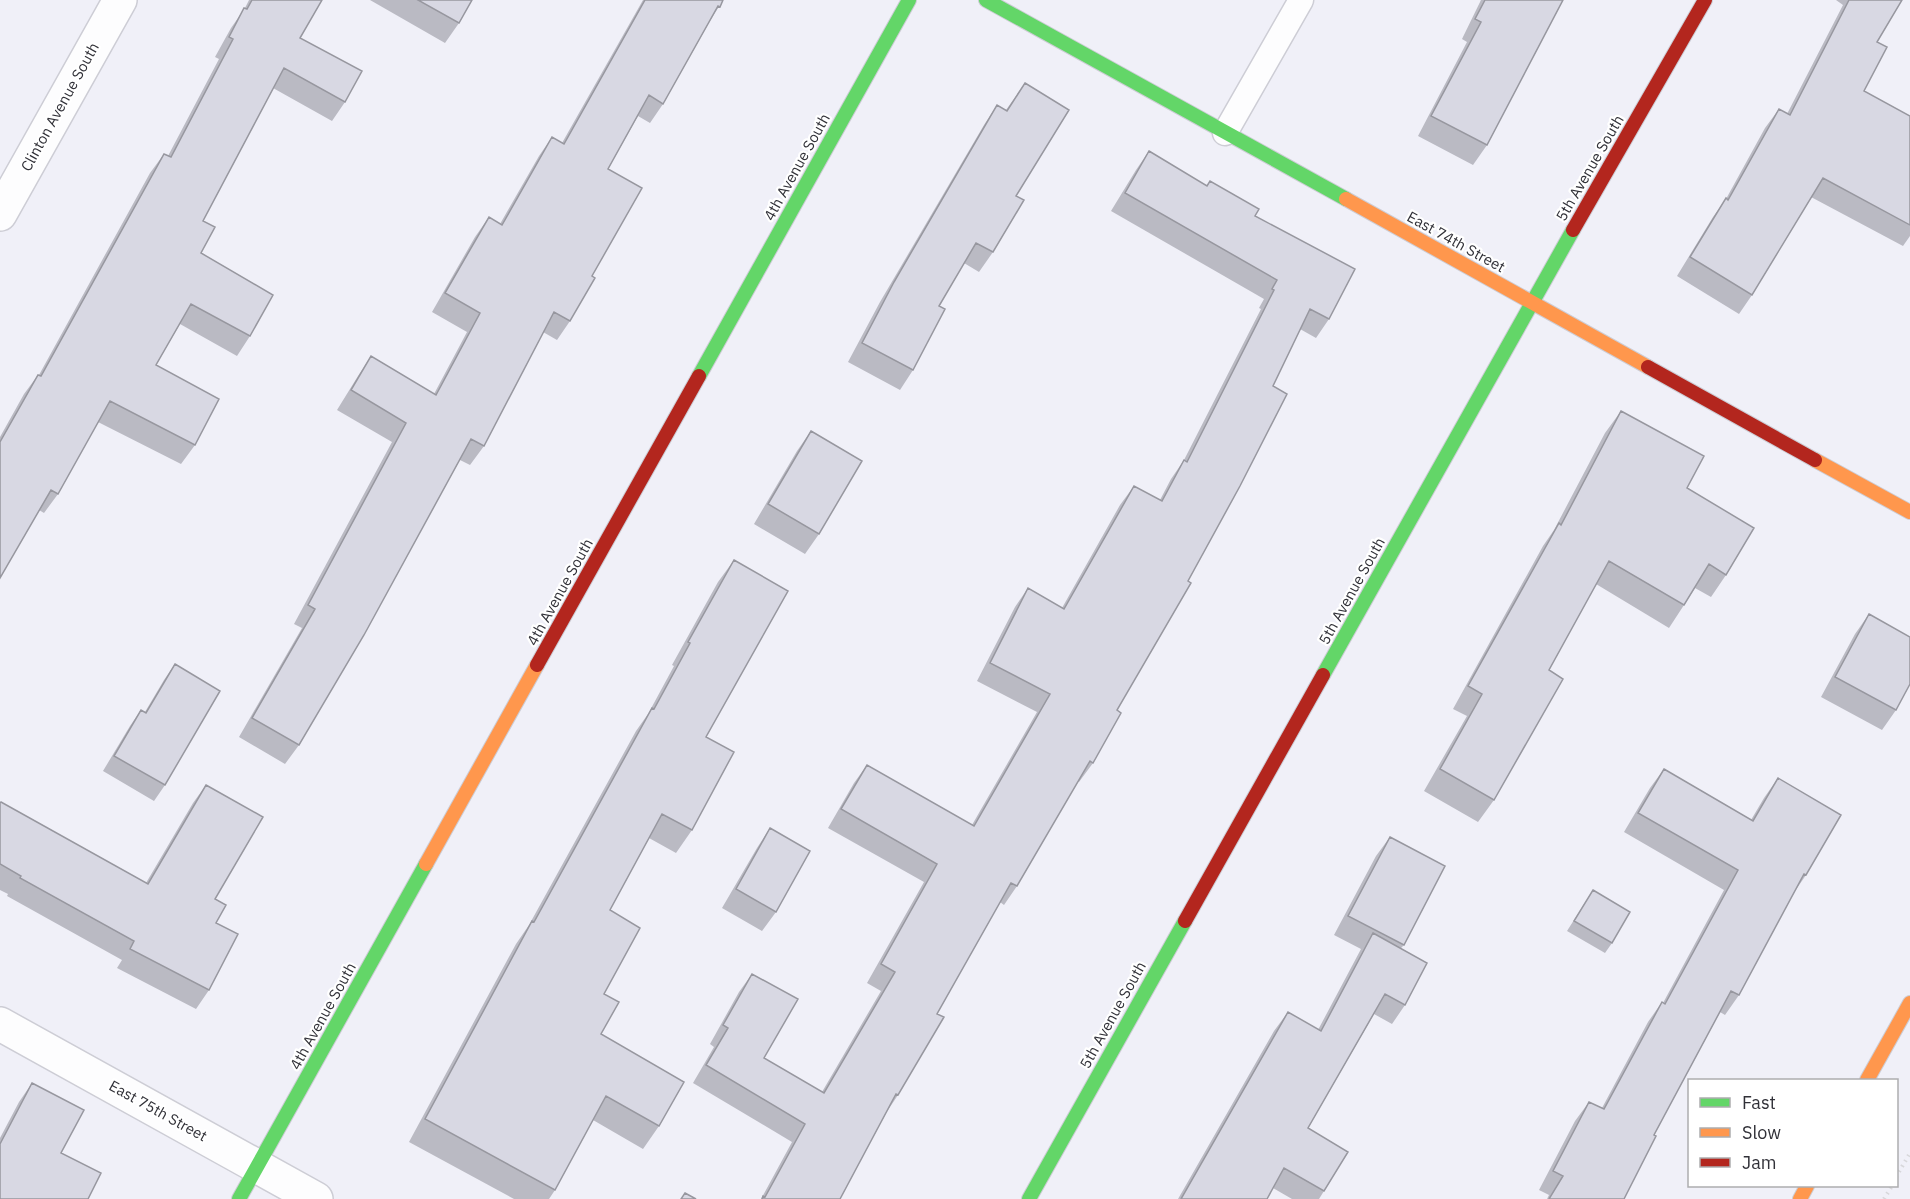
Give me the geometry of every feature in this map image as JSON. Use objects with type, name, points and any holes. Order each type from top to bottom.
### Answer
[{"type":"street","name":"Clinton Avenue South","points":[[0,214],[120,0]]},
{"type":"street","name":"4th Avenue South","points":[[239,1199],[909,0]]},
{"type":"street","name":"East 74th Street","points":[[986,0],[1910,512]]},
{"type":"street","name":"5th Avenue South","points":[[1029,1199],[1532,303],[1705,0]]},
{"type":"street","points":[[1868,1079],[1910,1003]]},
{"type":"street","name":"East 75th Street","points":[[0,1024],[315,1199]]},
{"type":"lane","points":[[1225,133],[1301,0]]},
{"type":"path","points":[[1898,1174],[1910,1153]]},
{"type":"building","points":[[252,0],[322,0],[300,38],[362,71],[345,102],[284,68],[203,221],[215,227],[201,253],[273,295],[250,336],[191,304],[156,365],[219,399],[195,445],[110,401],[58,494],[51,490],[0,578],[0,442],[38,375],[41,376],[164,154],[171,157],[233,39],[229,37],[244,8],[247,9]]},
{"type":"building","points":[[418,0],[472,0],[459,23]]},
{"type":"building","points":[[645,0],[723,0],[663,104],[649,95],[608,169],[642,188],[592,276],[595,278],[570,321],[554,312],[484,446],[471,439],[364,635],[299,745],[252,718],[315,609],[308,605],[406,423],[351,390],[371,356],[436,395],[480,313],[445,293],[489,217],[502,225],[552,137],[564,144]]},
{"type":"building","points":[[1485,0],[1563,0],[1487,145],[1431,116],[1481,22],[1475,19]]},
{"type":"building","points":[[1849,0],[1902,0],[1877,42],[1887,47],[1864,91],[1910,116],[1910,225],[1823,178],[1752,295],[1690,257],[1726,198],[1728,200],[1779,109],[1790,115]]},
{"type":"building","points":[[1025,83],[1069,110],[1016,196],[1024,200],[993,252],[976,243],[939,306],[945,309],[913,370],[862,343],[894,282],[997,105],[1007,111]]},
{"type":"building","points":[[1149,151],[1207,186],[1210,181],[1259,209],[1255,216],[1355,269],[1329,319],[1310,309],[1273,386],[1287,394],[1188,581],[1191,583],[1117,710],[1121,713],[1093,763],[1090,761],[1017,886],[1011,883],[937,1014],[944,1017],[898,1095],[896,1094],[840,1199],[762,1199],[805,1124],[706,1065],[728,1028],[723,1025],[752,974],[798,999],[764,1058],[824,1093],[895,972],[881,964],[937,864],[841,809],[867,765],[974,826],[1050,694],[990,663],[1028,588],[1064,609],[1134,486],[1162,501],[1184,460],[1187,462],[1274,290],[1272,289],[1277,280],[1125,193]]},
{"type":"building","points":[[1621,411],[1704,456],[1687,488],[1754,528],[1726,575],[1709,564],[1684,605],[1609,561],[1549,670],[1563,679],[1494,800],[1440,769],[1482,694],[1468,686],[1559,523],[1561,525]]},
{"type":"building","points":[[811,431],[862,461],[819,534],[768,504]]},
{"type":"building","points":[[734,560],[788,591],[706,737],[734,752],[692,830],[662,814],[610,910],[640,928],[604,994],[619,1002],[601,1034],[684,1082],[659,1126],[606,1096],[555,1190],[425,1119],[532,921],[534,922],[652,708],[654,709]]},
{"type":"building","points":[[1869,614],[1910,637],[1910,684],[1896,710],[1835,677]]},
{"type":"building","points":[[175,664],[220,691],[165,785],[114,756],[141,710],[146,713]]},
{"type":"building","points":[[1664,769],[1753,821],[1778,778],[1841,815],[1806,875],[1804,874],[1739,995],[1731,991],[1654,1135],[1656,1136],[1624,1199],[1549,1199],[1563,1176],[1553,1171],[1589,1102],[1604,1109],[1662,1002],[1665,1004],[1738,870],[1638,813]]},
{"type":"building","points":[[206,785],[263,817],[215,899],[226,905],[216,923],[238,934],[209,990],[130,949],[134,941],[20,878],[21,876],[0,864],[1,802],[148,884]]},
{"type":"building","points":[[770,828],[810,851],[776,912],[736,889]]},
{"type":"building","points":[[1390,837],[1445,866],[1404,945],[1348,916]]},
{"type":"building","points":[[1593,890],[1630,912],[1612,943],[1574,921]]},
{"type":"building","points":[[1373,933],[1427,963],[1405,1005],[1385,994],[1308,1128],[1348,1152],[1324,1191],[1284,1168],[1267,1199],[1181,1199],[1288,1012],[1321,1031]]},
{"type":"building","points":[[32,1083],[84,1110],[61,1153],[101,1173],[88,1199],[0,1199],[0,1144]]},
{"type":"building","points":[[685,1193],[696,1199],[681,1199]]},
{"type":"traffic: fast","points":[[699,376],[909,0]]},
{"type":"traffic: fast","points":[[986,0],[1346,199]]},
{"type":"traffic: fast","points":[[1323,675],[1573,230]]},
{"type":"traffic: fast","points":[[239,1199],[426,864]]},
{"type":"traffic: fast","points":[[1029,1199],[1185,921]]},
{"type":"traffic: slow","points":[[1346,199],[1648,367]]},
{"type":"traffic: slow","points":[[1815,460],[1910,512]]},
{"type":"traffic: slow","points":[[426,864],[537,665]]},
{"type":"traffic: slow","points":[[1868,1079],[1910,1003]]},
{"type":"traffic: slow","points":[[1800,1199],[1806,1187]]},
{"type":"traffic: jam","points":[[1573,230],[1705,0]]},
{"type":"traffic: jam","points":[[1648,367],[1815,460]]},
{"type":"traffic: jam","points":[[537,665],[699,376]]},
{"type":"traffic: jam","points":[[1185,921],[1323,675]]}]
